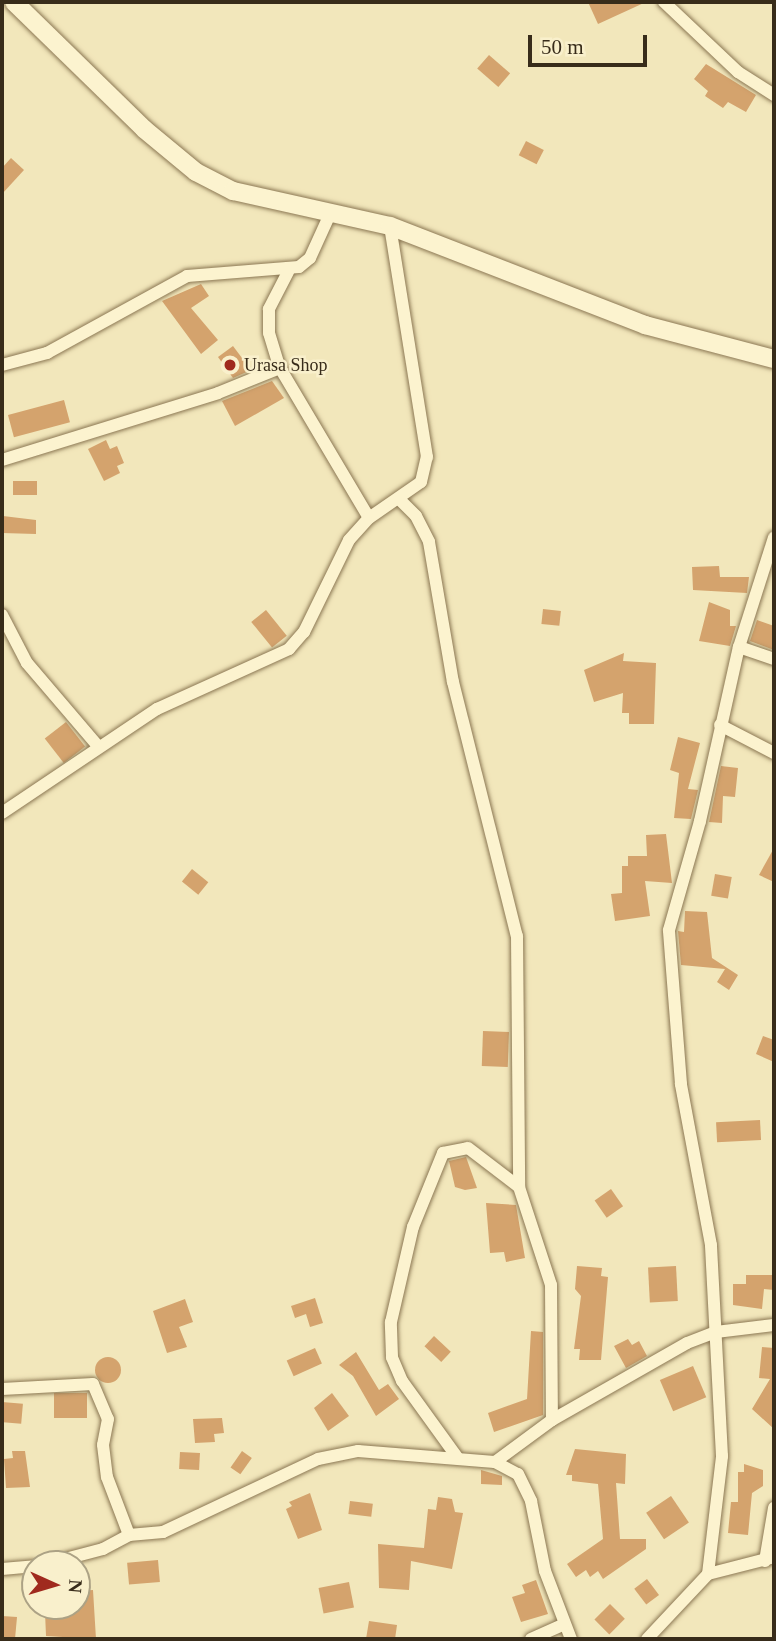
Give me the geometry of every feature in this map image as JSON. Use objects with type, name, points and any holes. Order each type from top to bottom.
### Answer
[{"type":"street","points":[[14,2],[144,129],[196,172],[233,191],[390,226],[458,249],[544,290],[645,325],[774,359]]},
{"type":"street","points":[[664,2],[738,72],[774,95]]},
{"type":"street","points":[[2,365],[47,353],[187,276],[288,272],[310,258],[331,212]]},
{"type":"street","points":[[2,813],[98,746],[157,709],[289,649],[304,632],[330,570],[369,518],[401,501],[421,482],[427,457],[390,226]]},
{"type":"street","points":[[288,272],[269,309],[269,333],[280,368],[369,518]]},
{"type":"street","points":[[2,460],[218,393],[280,368]]},
{"type":"street","points":[[401,501],[429,542],[453,682],[517,936],[519,1187],[551,1285],[552,1420]]},
{"type":"street","points":[[708,1574],[722,1457],[716,1332],[710,1245],[681,1084],[667,949],[739,647],[774,537]]},
{"type":"street","points":[[2,615],[27,663],[98,746]]},
{"type":"street","points":[[739,647],[774,659]]},
{"type":"street","points":[[720,725],[774,753]]},
{"type":"street","points":[[457,1457],[402,1381],[391,1357],[391,1322],[413,1227],[443,1153],[468,1148],[519,1187]]},
{"type":"street","points":[[495,1462],[552,1420],[659,1358],[716,1332],[774,1325]]},
{"type":"street","points":[[2,1389],[82,1381],[101,1394],[107,1419],[103,1445],[107,1477],[129,1535]]},
{"type":"street","points":[[91,1552],[129,1535],[163,1532],[318,1460],[358,1451],[495,1462],[518,1475],[531,1501],[545,1571],[563,1625],[571,1639]]},
{"type":"street","points":[[647,1639],[708,1574],[770,1559],[774,1508]]},
{"type":"street","points":[[2,1569],[21,1567]]},
{"type":"street","points":[[531,1639],[563,1625]]},
{"type":"building","points":[[588,2],[646,2],[598,24]]},
{"type":"building","points":[[489,55],[510,73],[498,87],[477,69]]},
{"type":"building","points":[[706,64],[756,95],[746,112],[728,102],[723,108],[705,96],[708,91],[694,79]]},
{"type":"building","points":[[526,141],[544,150],[537,164],[519,155]]},
{"type":"building","points":[[11,158],[24,170],[2,194],[2,168]]},
{"type":"building","points":[[201,284],[209,296],[191,308],[218,340],[201,354],[162,301]]},
{"type":"building","points":[[233,346],[251,370],[233,378],[218,357]]},
{"type":"building","points":[[272,381],[284,398],[235,426],[222,401]]},
{"type":"building","points":[[64,400],[70,422],[14,437],[8,415]]},
{"type":"building","points":[[106,440],[110,449],[117,446],[124,463],[117,466],[120,473],[104,481],[88,449]]},
{"type":"building","points":[[13,481],[37,481],[37,495],[13,495]]},
{"type":"building","points":[[3,516],[36,520],[36,534],[2,533]]},
{"type":"building","points":[[719,566],[720,577],[749,577],[747,593],[693,590],[692,567]]},
{"type":"building","points":[[709,602],[730,610],[730,626],[736,626],[730,646],[699,641]]},
{"type":"building","points":[[543,609],[561,611],[559,626],[541,624]]},
{"type":"building","points":[[266,610],[287,636],[272,648],[251,622]]},
{"type":"building","points":[[757,620],[774,626],[774,650],[750,641]]},
{"type":"building","points":[[624,653],[623,661],[656,663],[654,724],[629,724],[629,713],[622,713],[623,693],[594,702],[584,670]]},
{"type":"building","points":[[66,722],[85,746],[64,763],[45,739]]},
{"type":"building","points":[[678,737],[700,743],[688,789],[698,790],[691,819],[674,818],[679,773],[670,770]]},
{"type":"building","points":[[721,766],[738,768],[735,797],[723,796],[722,823],[709,822]]},
{"type":"building","points":[[666,834],[672,883],[645,881],[650,916],[615,921],[611,894],[622,893],[622,866],[628,866],[628,856],[647,856],[646,835]]},
{"type":"building","points":[[774,848],[774,882],[759,875]]},
{"type":"building","points":[[192,869],[208,882],[198,895],[182,881]]},
{"type":"building","points":[[715,874],[732,877],[728,899],[711,896]]},
{"type":"building","points":[[685,911],[707,912],[712,958],[738,975],[729,990],[717,982],[725,969],[681,965],[678,931],[684,932]]},
{"type":"building","points":[[483,1031],[509,1032],[508,1067],[482,1066]]},
{"type":"building","points":[[763,1036],[774,1040],[774,1062],[756,1054]]},
{"type":"building","points":[[760,1120],[761,1140],[717,1142],[716,1122]]},
{"type":"building","points":[[466,1157],[477,1188],[465,1190],[455,1187],[449,1161]]},
{"type":"building","points":[[611,1189],[623,1206],[607,1218],[595,1200]]},
{"type":"building","points":[[486,1203],[516,1205],[525,1258],[506,1262],[504,1252],[490,1253]]},
{"type":"building","points":[[577,1266],[602,1268],[601,1276],[608,1277],[601,1360],[579,1360],[580,1349],[574,1349],[581,1296],[575,1289]]},
{"type":"building","points":[[676,1266],[678,1301],[650,1302],[648,1267]]},
{"type":"building","points":[[746,1275],[774,1275],[774,1290],[764,1289],[762,1309],[733,1305],[733,1284],[746,1284]]},
{"type":"building","points":[[315,1298],[323,1323],[310,1327],[306,1314],[295,1318],[291,1306]]},
{"type":"building","points":[[185,1299],[193,1322],[179,1327],[187,1347],[167,1353],[153,1311]]},
{"type":"building","points":[[531,1331],[543,1332],[543,1415],[494,1432],[488,1413],[527,1399]]},
{"type":"building","points":[[434,1336],[451,1352],[441,1362],[424,1346]]},
{"type":"building","points":[[628,1339],[632,1345],[639,1341],[647,1356],[626,1368],[614,1346]]},
{"type":"building","points":[[762,1347],[774,1348],[774,1429],[752,1409],[770,1379],[759,1378]]},
{"type":"building","points":[[315,1348],[322,1364],[294,1376],[287,1361]]},
{"type":"building","points":[[356,1352],[379,1390],[388,1384],[399,1399],[376,1416],[353,1376],[339,1365]]},
{"type":"building","points":[[108,1357],[117,1361],[121,1370],[117,1379],[108,1383],[99,1379],[95,1370],[99,1361]]},
{"type":"building","points":[[693,1366],[706,1397],[673,1411],[660,1380]]},
{"type":"building","points":[[54,1393],[87,1393],[87,1418],[54,1418]]},
{"type":"building","points":[[332,1393],[349,1416],[328,1431],[314,1408]]},
{"type":"building","points":[[2,1402],[23,1404],[21,1424],[2,1422]]},
{"type":"building","points":[[222,1418],[224,1433],[214,1434],[215,1442],[195,1443],[193,1419]]},
{"type":"building","points":[[575,1449],[626,1454],[625,1484],[616,1483],[620,1539],[646,1539],[646,1549],[603,1579],[598,1571],[590,1577],[586,1570],[576,1577],[567,1564],[603,1539],[598,1484],[572,1481],[572,1475],[566,1475]]},
{"type":"building","points":[[12,1451],[25,1451],[30,1487],[6,1488],[4,1459],[13,1458]]},
{"type":"building","points":[[242,1451],[252,1458],[240,1474],[231,1467]]},
{"type":"building","points":[[180,1452],[200,1453],[199,1470],[179,1469]]},
{"type":"building","points":[[744,1464],[763,1470],[763,1486],[752,1493],[748,1535],[728,1533],[731,1502],[738,1502],[738,1472],[744,1472]]},
{"type":"building","points":[[481,1470],[502,1476],[502,1485],[481,1484]]},
{"type":"building","points":[[310,1493],[322,1530],[298,1539],[286,1509],[292,1506],[289,1502]]},
{"type":"building","points":[[671,1496],[689,1523],[664,1539],[646,1513]]},
{"type":"building","points":[[438,1497],[452,1499],[455,1512],[463,1513],[452,1569],[411,1561],[409,1590],[379,1588],[378,1544],[424,1548],[428,1509],[436,1510]]},
{"type":"building","points":[[350,1501],[373,1504],[371,1517],[348,1514]]},
{"type":"building","points":[[158,1560],[160,1582],[129,1585],[127,1563]]},
{"type":"building","points":[[647,1579],[659,1595],[646,1605],[634,1589]]},
{"type":"building","points":[[536,1580],[548,1614],[521,1622],[512,1597],[525,1593],[522,1585]]},
{"type":"building","points":[[349,1582],[354,1608],[324,1613],[319,1588]]},
{"type":"building","points":[[91,1590],[96,1639],[46,1636],[45,1620],[91,1620]]},
{"type":"building","points":[[610,1604],[625,1619],[609,1634],[594,1620]]},
{"type":"building","points":[[2,1616],[17,1617],[15,1639],[2,1639]]},
{"type":"building","points":[[369,1621],[397,1625],[395,1639],[366,1639]]},
{"type":"place","name":"Urasa Shop","points":[[230,365]]}]
